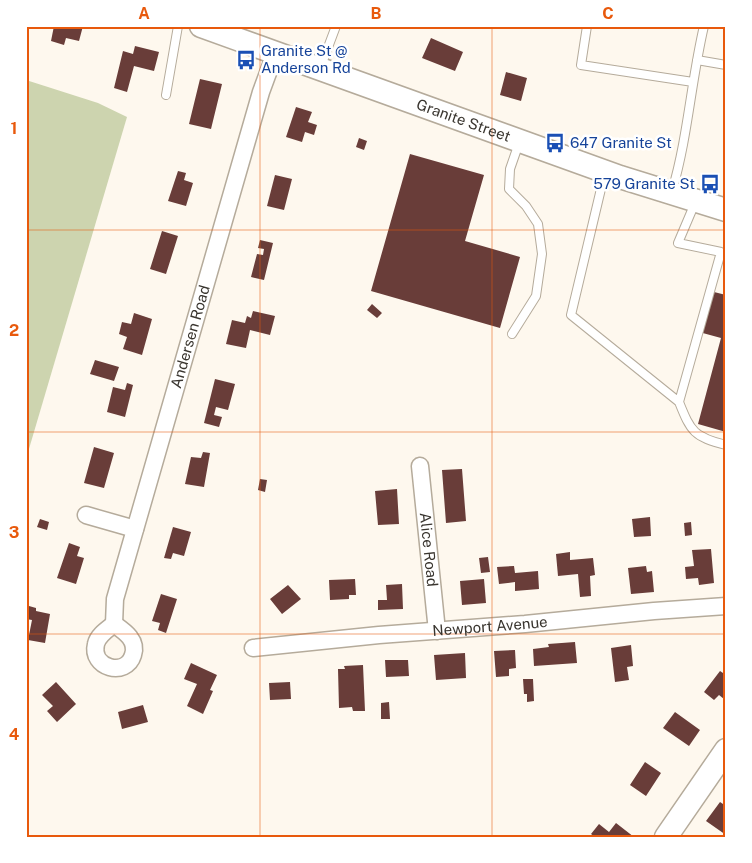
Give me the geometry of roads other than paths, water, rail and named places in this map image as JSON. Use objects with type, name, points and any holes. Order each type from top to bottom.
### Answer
[{"type":"main road","name":"Granite Street","points":[[201,26],[605,172],[726,210]]},
{"type":"main road","points":[[666,837],[726,750]]},
{"type":"street","name":"Andersen Road","points":[[114,624],[115,599],[257,108],[275,54]]},
{"type":"street","name":"Alice Road","points":[[420,466],[437,631]]},
{"type":"street","points":[[86,515],[135,530]]},
{"type":"street","name":"Newport Avenue","points":[[253,648],[654,610],[726,606]]},
{"type":"lane","points":[[166,95],[178,26]]},
{"type":"lane","points":[[320,70],[336,26]]},
{"type":"lane","points":[[587,26],[581,65],[693,82]]},
{"type":"lane","points":[[672,193],[681,157],[704,26]]},
{"type":"lane","points":[[697,60],[726,64]]},
{"type":"lane","points":[[512,334],[536,296],[542,254],[538,224],[526,206],[509,189],[510,168],[520,141]]},
{"type":"lane","points":[[605,172],[571,315],[679,402],[686,419],[696,434],[707,440],[726,445]]},
{"type":"lane","points":[[679,402],[721,252],[678,243],[695,201]]},
{"type":"place","name":"Granite St @ Anderson Rd","points":[[246,60]]},
{"type":"place","name":"647 Granite St","points":[[555,143]]},
{"type":"place","name":"579 Granite St","points":[[710,184]]}]
